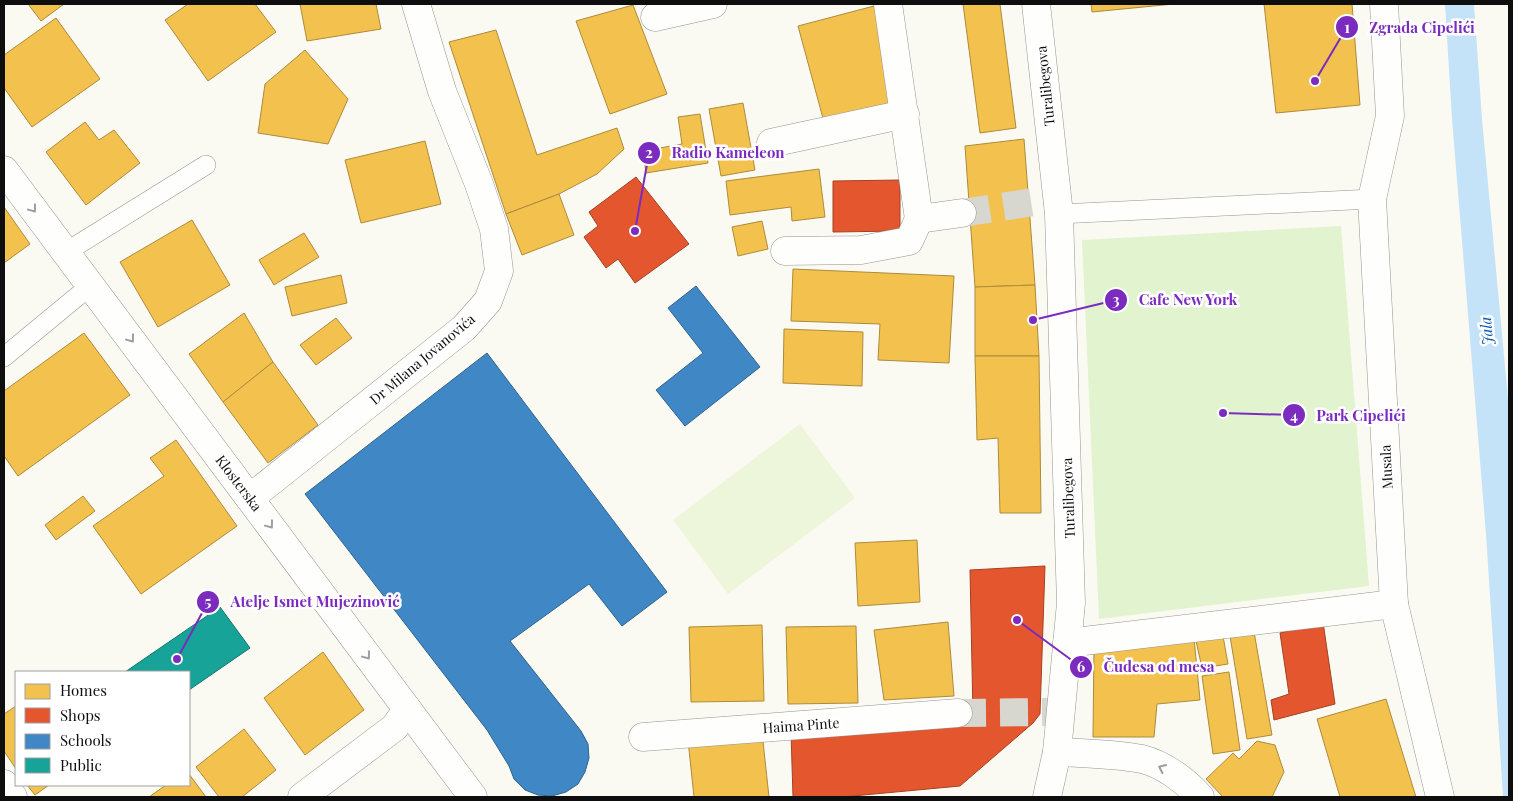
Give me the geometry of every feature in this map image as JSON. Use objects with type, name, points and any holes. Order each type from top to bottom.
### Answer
[{"type":"street","name":"Dr Milana Jovanovića","points":[[250,498],[464,328],[488,301],[496,278],[498,271],[494,230],[479,184],[442,91],[416,4]]},
{"type":"street","points":[[655,17],[713,4]]},
{"type":"street","points":[[785,252],[861,250],[909,241],[919,219],[888,4]]},
{"type":"street","name":"Turalibegova","points":[[1036,4],[1054,204],[1071,603],[1068,643],[1054,712],[1057,752],[1047,797]]},
{"type":"street","name":"Musala","points":[[1384,4],[1390,116],[1372,199],[1394,604],[1440,797]]},
{"type":"street","points":[[771,143],[905,114]]},
{"type":"street","name":"Klosterska","points":[[4,170],[474,797]]},
{"type":"street","points":[[919,219],[962,213]]},
{"type":"street","points":[[1068,643],[1394,604]]},
{"type":"street","points":[[302,797],[395,727],[407,709]]},
{"type":"street","name":"Haima Pinte","points":[[643,737],[958,713]]},
{"type":"street","points":[[1057,752],[1143,760],[1168,770],[1200,797]]},
{"type":"street","points":[[4,784],[13,797]]},
{"type":"lane","points":[[66,252],[206,164]]},
{"type":"lane","points":[[1054,204],[1372,199]]},
{"type":"lane","points":[[4,356],[79,295],[92,288]]},
{"type":"green space","points":[[1341,226],[1369,586],[1099,619],[1082,240]]},
{"type":"green space","points":[[800,424],[855,498],[728,594],[673,520]]},
{"type":"water","name":"Jala","points":[[1445,4],[1474,4],[1482,119],[1509,409],[1509,797],[1503,797],[1486,534],[1452,119]]},
{"type":"building: Homes","points":[[28,4],[64,4],[41,21]]},
{"type":"building: Homes","points":[[188,4],[255,4],[276,32],[208,81],[165,20]]},
{"type":"building: Homes","points":[[300,4],[376,4],[381,29],[307,41]]},
{"type":"building: Homes","points":[[963,4],[1000,4],[1016,128],[980,133]]},
{"type":"building: Homes","points":[[1091,4],[1174,4],[1092,12]]},
{"type":"building: Homes","points":[[1264,4],[1352,4],[1360,105],[1276,113]]},
{"type":"building: Homes","points":[[633,5],[667,94],[610,114],[576,21]]},
{"type":"building: Homes","points":[[874,6],[899,102],[824,122],[798,26]]},
{"type":"building: Homes","points":[[56,18],[100,79],[32,127],[4,88],[4,55]]},
{"type":"building: Homes","points":[[496,30],[537,155],[617,128],[624,149],[597,174],[559,194],[506,214],[449,42]]},
{"type":"building: Homes","points":[[305,50],[348,99],[328,144],[258,133],[265,84]]},
{"type":"building: Homes","points":[[743,103],[755,170],[721,176],[709,109]]},
{"type":"building: Homes","points":[[700,114],[708,163],[646,173],[643,151],[682,144],[678,117]]},
{"type":"building: Homes","points":[[85,122],[99,140],[114,130],[140,163],[86,205],[46,152]]},
{"type":"building: Homes","points":[[1024,139],[1035,285],[975,287],[965,146]]},
{"type":"building: Homes","points":[[425,141],[441,204],[361,223],[345,160]]},
{"type":"building: Homes","points":[[819,169],[825,217],[792,221],[791,207],[730,215],[726,181]]},
{"type":"building: Homes","points":[[559,194],[574,235],[522,255],[506,214]]},
{"type":"building: Homes","points":[[4,207],[30,244],[4,263]]},
{"type":"building: Homes","points":[[192,220],[230,285],[158,327],[120,262]]},
{"type":"building: Homes","points":[[762,221],[768,249],[738,256],[732,227]]},
{"type":"building: Homes","points":[[304,233],[319,257],[274,285],[259,260]]},
{"type":"building: Homes","points":[[793,269],[954,276],[949,363],[878,360],[880,324],[791,321]]},
{"type":"building: Homes","points":[[341,275],[347,303],[292,316],[285,287]]},
{"type":"building: Homes","points":[[1035,285],[1039,356],[975,356],[975,287]]},
{"type":"building: Homes","points":[[244,313],[273,362],[223,402],[189,354]]},
{"type":"building: Homes","points":[[336,318],[352,338],[316,365],[300,345]]},
{"type":"building: Homes","points":[[784,329],[863,332],[862,386],[783,383]]},
{"type":"building: Homes","points":[[84,333],[130,395],[18,476],[4,456],[4,391]]},
{"type":"building: Homes","points":[[975,356],[1039,356],[1041,513],[1000,513],[998,438],[977,440]]},
{"type":"building: Homes","points":[[273,362],[318,425],[268,463],[223,402]]},
{"type":"building: Homes","points":[[176,440],[237,526],[141,594],[93,526],[164,476],[150,458]]},
{"type":"building: Homes","points":[[83,496],[95,511],[56,540],[45,525]]},
{"type":"building: Homes","points":[[917,540],[920,602],[858,606],[855,543]]},
{"type":"building: Homes","points":[[948,622],[954,696],[884,700],[874,630]]},
{"type":"building: Homes","points":[[762,625],[764,701],[691,702],[689,627]]},
{"type":"building: Homes","points":[[856,626],[858,703],[788,704],[786,627]]},
{"type":"building: Homes","points":[[1253,626],[1272,735],[1247,739],[1229,630]]},
{"type":"building: Homes","points":[[1223,636],[1228,664],[1202,668],[1196,641]]},
{"type":"building: Homes","points":[[1194,638],[1200,700],[1157,704],[1154,737],[1093,737],[1094,646]]},
{"type":"building: Homes","points":[[323,652],[364,710],[305,755],[264,698]]},
{"type":"building: Homes","points":[[1229,672],[1240,750],[1213,754],[1202,676]]},
{"type":"building: Homes","points":[[1386,699],[1416,797],[1340,797],[1317,719]]},
{"type":"building: Homes","points":[[15,707],[15,768],[4,751],[4,714]]},
{"type":"building: Homes","points":[[244,729],[276,770],[242,797],[219,797],[196,767]]},
{"type":"building: Homes","points":[[762,732],[769,797],[694,797],[688,740]]},
{"type":"building: Homes","points":[[1257,741],[1275,745],[1284,772],[1272,797],[1223,797],[1206,779],[1233,753],[1239,759]]},
{"type":"building: Homes","points":[[190,775],[206,797],[149,797],[165,786],[190,786]]},
{"type":"building: Homes","points":[[28,786],[48,786],[35,795]]},
{"type":"building: Shops","points":[[636,177],[689,244],[635,283],[618,259],[606,268],[584,237],[598,226],[589,212]]},
{"type":"building: Shops","points":[[900,180],[900,231],[833,232],[833,181]]},
{"type":"building: Shops","points":[[1045,566],[1040,714],[1033,723],[960,786],[842,797],[793,797],[791,732],[971,725],[973,715],[970,570]]},
{"type":"building: Shops","points":[[1323,622],[1335,704],[1274,720],[1271,700],[1289,694],[1280,633]]},
{"type":"building: Schools","points":[[696,286],[760,367],[685,426],[656,390],[703,353],[668,308]]},
{"type":"building: Schools","points":[[487,353],[667,592],[622,626],[589,584],[510,641],[581,731],[588,744],[589,758],[585,772],[578,784],[566,792],[552,796],[538,795],[525,790],[514,779],[509,766],[487,730],[305,494]]},
{"type":"building: Public","points":[[220,607],[250,648],[190,689],[190,671],[126,671]]},
{"type":"tunnel","points":[[962,213],[1046,200]]},
{"type":"tunnel","points":[[958,713],[1049,712]]},
{"type":"place","name":"Zgrada Cipelići","points":[[1315,81]]},
{"type":"place","name":"Radio Kameleon","points":[[635,231]]},
{"type":"place","name":"Cafe New York","points":[[1033,320]]},
{"type":"place","name":"Park Cipelići","points":[[1223,413]]},
{"type":"place","name":"Čudesa od mesa","points":[[1017,620]]},
{"type":"place","name":"Atelje Ismet Mujezinović","points":[[177,659]]}]
